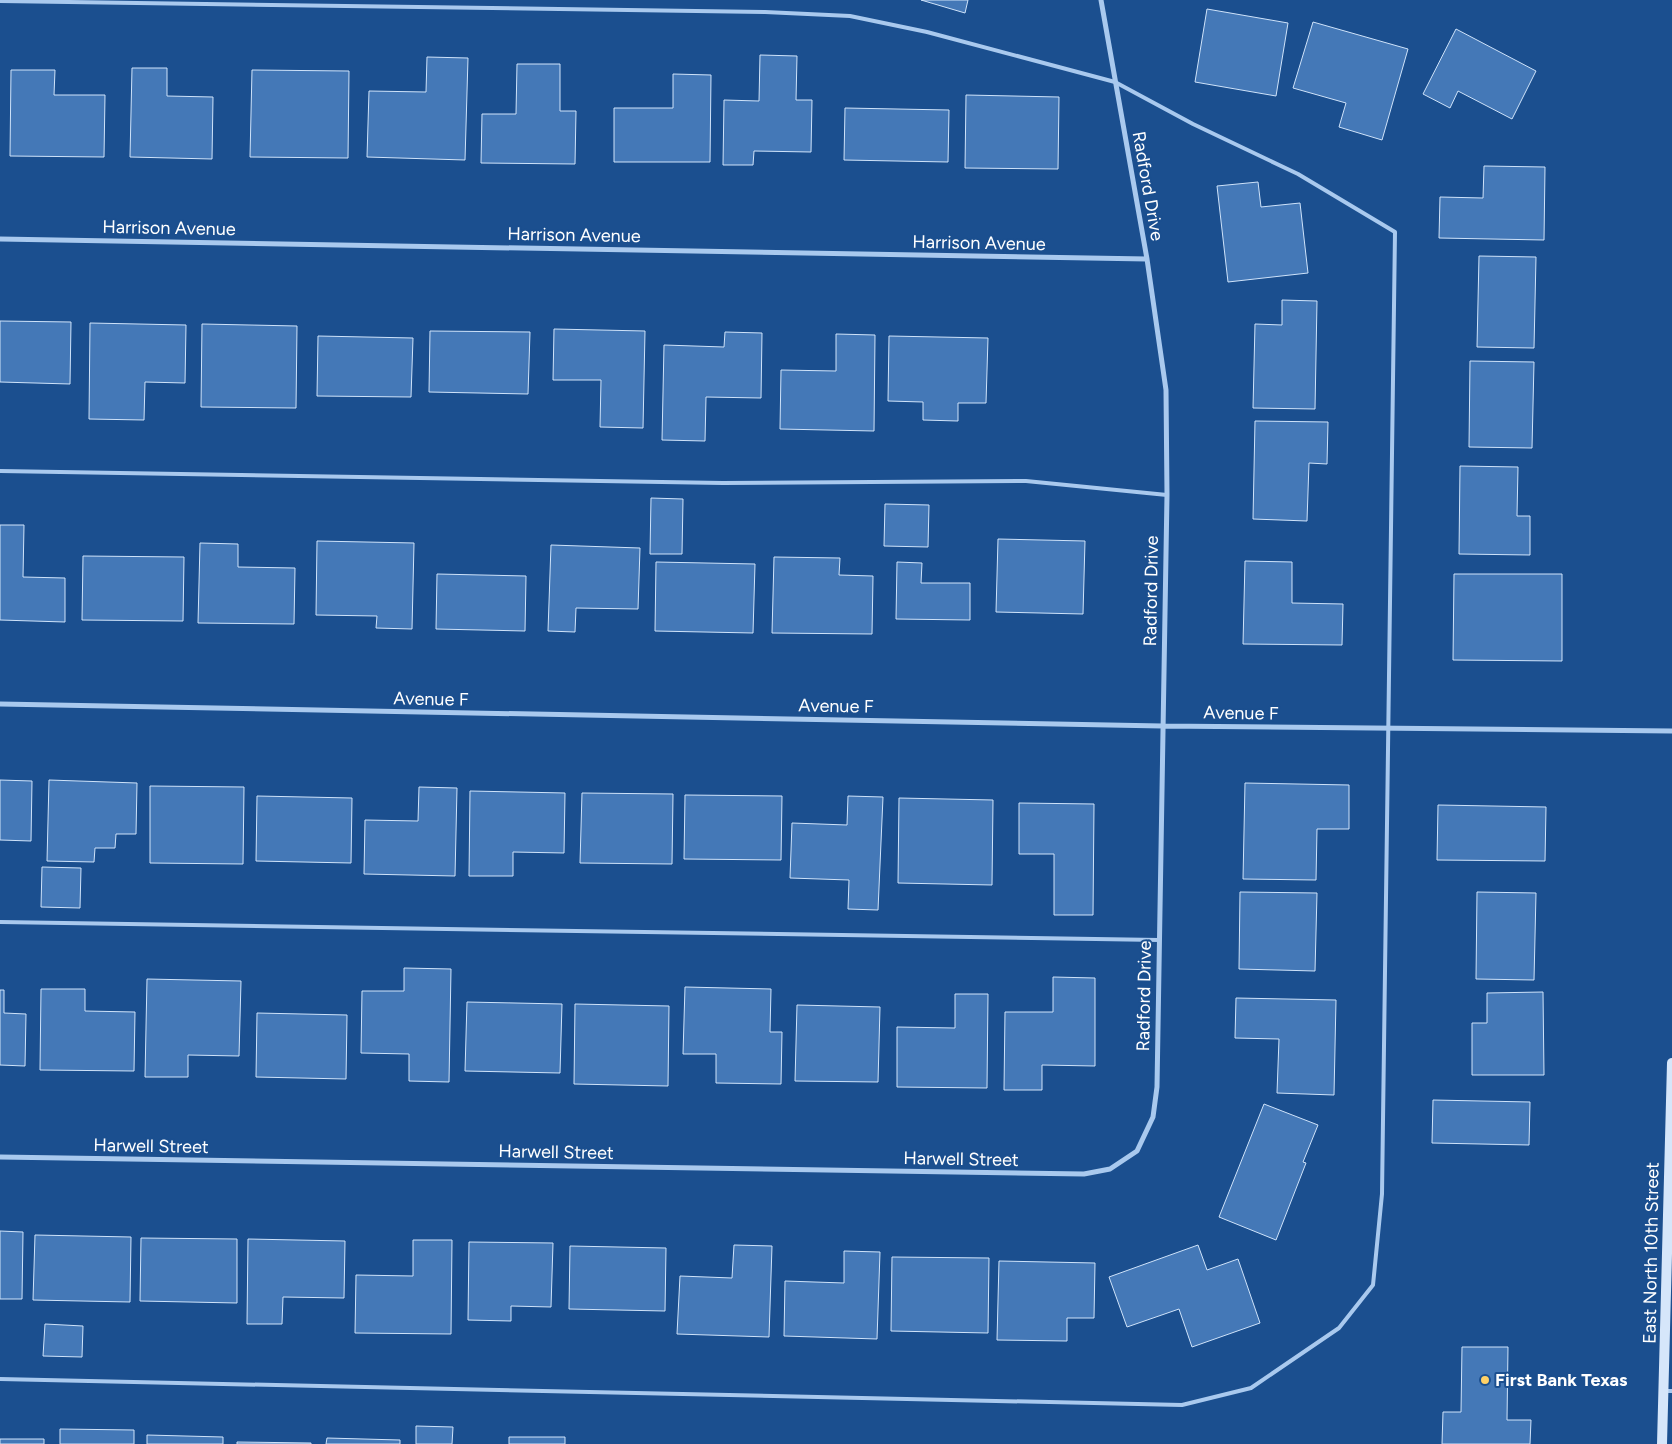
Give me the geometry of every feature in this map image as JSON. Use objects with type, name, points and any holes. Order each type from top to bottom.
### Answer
[{"type":"main road","name":"East North 10th Street","points":[[1662,1444],[1668,1391],[1672,1063]]},
{"type":"street","name":"Radford Drive","points":[[1101,0],[1147,259],[1166,390],[1167,495],[1157,1087],[1153,1118],[1137,1151],[1110,1169]]},
{"type":"street","name":"Harrison Avenue","points":[[0,239],[1147,259]]},
{"type":"street","name":"Avenue F","points":[[0,704],[1162,726],[1672,731]]},
{"type":"street","name":"Harwell Street","points":[[0,1157],[1084,1174],[1110,1169]]},
{"type":"lane","points":[[0,1],[765,12],[850,16],[926,32],[1115,82],[1194,124],[1298,174],[1395,232],[1382,1194],[1373,1285],[1339,1328],[1251,1388],[1182,1405],[0,1380]]},
{"type":"lane","points":[[0,471],[722,483],[1026,481],[1167,495]]},
{"type":"lane","points":[[0,922],[1159,940]]},
{"type":"building","points":[[921,0],[968,0],[965,13]]},
{"type":"building","points":[[1207,9],[1288,23],[1276,96],[1195,82]]},
{"type":"building","points":[[1313,22],[1408,49],[1382,140],[1339,127],[1346,103],[1293,88]]},
{"type":"building","points":[[1456,29],[1536,71],[1512,119],[1458,91],[1450,108],[1423,94]]},
{"type":"building","points":[[760,55],[797,56],[796,100],[812,100],[811,152],[754,151],[753,165],[723,165],[724,100],[759,101]]},
{"type":"building","points":[[427,57],[468,58],[465,160],[367,157],[369,91],[426,92]]},
{"type":"building","points":[[517,64],[560,64],[560,111],[576,111],[575,164],[481,163],[482,114],[516,114]]},
{"type":"building","points":[[132,68],[167,68],[167,96],[213,97],[212,159],[130,157]]},
{"type":"building","points":[[11,70],[55,70],[54,95],[105,95],[104,157],[10,156]]},
{"type":"building","points":[[252,70],[349,71],[348,158],[250,157]]},
{"type":"building","points":[[673,74],[711,75],[710,162],[614,162],[614,108],[673,108]]},
{"type":"building","points":[[966,95],[1059,97],[1058,169],[965,168]]},
{"type":"building","points":[[845,108],[949,110],[948,162],[844,160]]},
{"type":"building","points":[[1484,166],[1545,167],[1544,240],[1439,238],[1440,197],[1483,198]]},
{"type":"building","points":[[1258,182],[1261,207],[1300,203],[1308,273],[1228,282],[1217,186]]},
{"type":"building","points":[[1479,256],[1536,257],[1534,348],[1477,347]]},
{"type":"building","points":[[1282,300],[1317,301],[1315,409],[1253,408],[1255,324],[1282,325]]},
{"type":"building","points":[[0,321],[71,322],[70,384],[0,382]]},
{"type":"building","points":[[90,323],[186,325],[185,383],[145,382],[144,420],[89,419]]},
{"type":"building","points":[[202,324],[297,326],[296,408],[201,407]]},
{"type":"building","points":[[554,329],[645,331],[643,428],[600,427],[601,380],[553,380]]},
{"type":"building","points":[[430,331],[530,332],[528,394],[429,392]]},
{"type":"building","points":[[725,332],[762,333],[761,398],[706,397],[705,441],[662,440],[664,345],[724,347]]},
{"type":"building","points":[[836,334],[875,335],[874,431],[780,429],[781,370],[836,371]]},
{"type":"building","points":[[318,336],[413,338],[411,397],[317,396]]},
{"type":"building","points":[[889,336],[988,338],[986,403],[958,403],[958,421],[923,420],[923,402],[888,401]]},
{"type":"building","points":[[1470,361],[1534,362],[1532,448],[1469,447]]},
{"type":"building","points":[[1255,421],[1328,422],[1327,464],[1309,463],[1307,521],[1253,519]]},
{"type":"building","points":[[1460,466],[1518,467],[1517,516],[1530,516],[1530,555],[1459,554]]},
{"type":"building","points":[[651,498],[683,499],[682,554],[650,554]]},
{"type":"building","points":[[885,504],[929,505],[928,547],[884,546]]},
{"type":"building","points":[[0,525],[24,525],[23,577],[65,578],[65,622],[0,620]]},
{"type":"building","points":[[998,539],[1085,541],[1083,614],[996,612]]},
{"type":"building","points":[[317,541],[414,543],[412,629],[376,628],[377,616],[316,615]]},
{"type":"building","points":[[200,543],[238,544],[238,567],[295,568],[294,624],[198,623]]},
{"type":"building","points":[[551,545],[640,548],[638,609],[576,608],[575,632],[548,631]]},
{"type":"building","points":[[83,556],[184,557],[183,621],[82,620]]},
{"type":"building","points":[[774,557],[840,558],[839,575],[873,576],[872,634],[772,633]]},
{"type":"building","points":[[1245,561],[1292,562],[1292,603],[1343,604],[1342,645],[1243,644]]},
{"type":"building","points":[[656,562],[755,564],[753,633],[655,631]]},
{"type":"building","points":[[897,562],[922,563],[921,583],[970,583],[970,620],[896,619]]},
{"type":"building","points":[[437,574],[526,576],[525,631],[436,629]]},
{"type":"building","points":[[1454,574],[1562,574],[1562,661],[1453,660]]},
{"type":"building","points":[[0,780],[32,781],[31,841],[0,840]]},
{"type":"building","points":[[49,780],[137,783],[136,834],[116,834],[115,848],[95,848],[94,862],[47,861]]},
{"type":"building","points":[[1245,783],[1349,785],[1349,829],[1317,829],[1316,880],[1243,879]]},
{"type":"building","points":[[150,786],[244,787],[243,864],[150,863]]},
{"type":"building","points":[[419,787],[457,788],[455,876],[364,874],[365,820],[418,821]]},
{"type":"building","points":[[470,791],[565,793],[564,853],[513,852],[513,876],[469,876]]},
{"type":"building","points":[[582,793],[673,794],[672,864],[580,863]]},
{"type":"building","points":[[685,795],[782,796],[781,860],[684,859]]},
{"type":"building","points":[[257,796],[352,798],[351,863],[256,861]]},
{"type":"building","points":[[848,796],[883,797],[878,910],[848,909],[849,880],[790,878],[792,823],[847,825]]},
{"type":"building","points":[[899,798],[993,800],[992,885],[898,883]]},
{"type":"building","points":[[1019,803],[1094,804],[1093,915],[1054,915],[1054,854],[1019,854]]},
{"type":"building","points":[[1438,805],[1546,807],[1545,861],[1437,860]]},
{"type":"building","points":[[42,867],[81,868],[80,908],[41,907]]},
{"type":"building","points":[[1240,892],[1317,893],[1315,971],[1239,969]]},
{"type":"building","points":[[1477,892],[1536,893],[1534,980],[1476,979]]},
{"type":"building","points":[[404,968],[451,969],[449,1082],[409,1081],[409,1054],[361,1053],[362,991],[404,991]]},
{"type":"building","points":[[1053,977],[1095,978],[1095,1066],[1042,1065],[1042,1090],[1004,1090],[1005,1012],[1053,1012]]},
{"type":"building","points":[[147,979],[241,981],[239,1056],[188,1055],[188,1077],[145,1077]]},
{"type":"building","points":[[685,987],[771,989],[770,1032],[782,1032],[781,1084],[716,1083],[716,1054],[683,1054]]},
{"type":"building","points":[[41,989],[85,989],[85,1011],[135,1012],[134,1071],[40,1070]]},
{"type":"building","points":[[0,990],[4,990],[4,1013],[26,1014],[25,1066],[0,1065]]},
{"type":"building","points":[[1543,992],[1544,1075],[1472,1075],[1472,1023],[1487,1023],[1487,993]]},
{"type":"building","points":[[955,994],[988,994],[987,1088],[897,1087],[897,1027],[955,1028]]},
{"type":"building","points":[[1236,998],[1336,1000],[1334,1095],[1277,1093],[1279,1039],[1235,1038]]},
{"type":"building","points":[[467,1002],[562,1004],[560,1073],[465,1071]]},
{"type":"building","points":[[575,1004],[669,1006],[668,1086],[574,1084]]},
{"type":"building","points":[[797,1005],[880,1007],[878,1082],[795,1081]]},
{"type":"building","points":[[257,1013],[347,1015],[346,1079],[256,1077]]},
{"type":"building","points":[[1433,1100],[1530,1102],[1529,1145],[1432,1143]]},
{"type":"building","points":[[1264,1104],[1318,1125],[1303,1162],[1306,1163],[1276,1240],[1219,1217]]},
{"type":"building","points":[[0,1231],[23,1232],[22,1299],[0,1299]]},
{"type":"building","points":[[35,1235],[131,1237],[130,1302],[33,1300]]},
{"type":"building","points":[[141,1238],[237,1239],[237,1303],[140,1301]]},
{"type":"building","points":[[248,1239],[345,1241],[344,1298],[283,1297],[282,1324],[247,1324]]},
{"type":"building","points":[[413,1240],[452,1240],[451,1334],[355,1333],[356,1275],[413,1276]]},
{"type":"building","points":[[469,1242],[553,1243],[551,1307],[511,1306],[511,1321],[468,1320]]},
{"type":"building","points":[[734,1245],[772,1246],[769,1337],[677,1334],[680,1276],[732,1278]]},
{"type":"building","points":[[1198,1245],[1207,1270],[1238,1259],[1260,1323],[1192,1347],[1179,1309],[1127,1327],[1109,1277]]},
{"type":"building","points":[[570,1246],[666,1248],[665,1311],[569,1309]]},
{"type":"building","points":[[844,1251],[880,1252],[877,1339],[784,1336],[785,1281],[844,1283]]},
{"type":"building","points":[[892,1257],[989,1258],[988,1333],[891,1331]]},
{"type":"building","points":[[999,1261],[1095,1263],[1094,1318],[1067,1318],[1067,1341],[997,1340]]},
{"type":"building","points":[[45,1324],[83,1326],[82,1357],[43,1356]]},
{"type":"building","name":"First Bank Texas","points":[[1462,1347],[1508,1347],[1507,1420],[1531,1420],[1530,1444],[1442,1444],[1443,1412],[1461,1412]]},
{"type":"building","points":[[416,1426],[453,1427],[452,1444],[416,1444]]},
{"type":"building","points":[[60,1429],[134,1430],[134,1444],[60,1444]]},
{"type":"building","points":[[147,1435],[223,1437],[223,1444],[147,1444]]},
{"type":"building","points":[[509,1437],[565,1437],[565,1444],[509,1444]]},
{"type":"building","points":[[327,1438],[400,1440],[400,1444],[326,1444]]},
{"type":"building","points":[[0,1439],[44,1439],[44,1444],[0,1444]]},
{"type":"building","points":[[237,1442],[311,1443],[311,1444],[237,1444]]},
{"type":"place","name":"First Bank Texas","points":[[1485,1380]]}]
